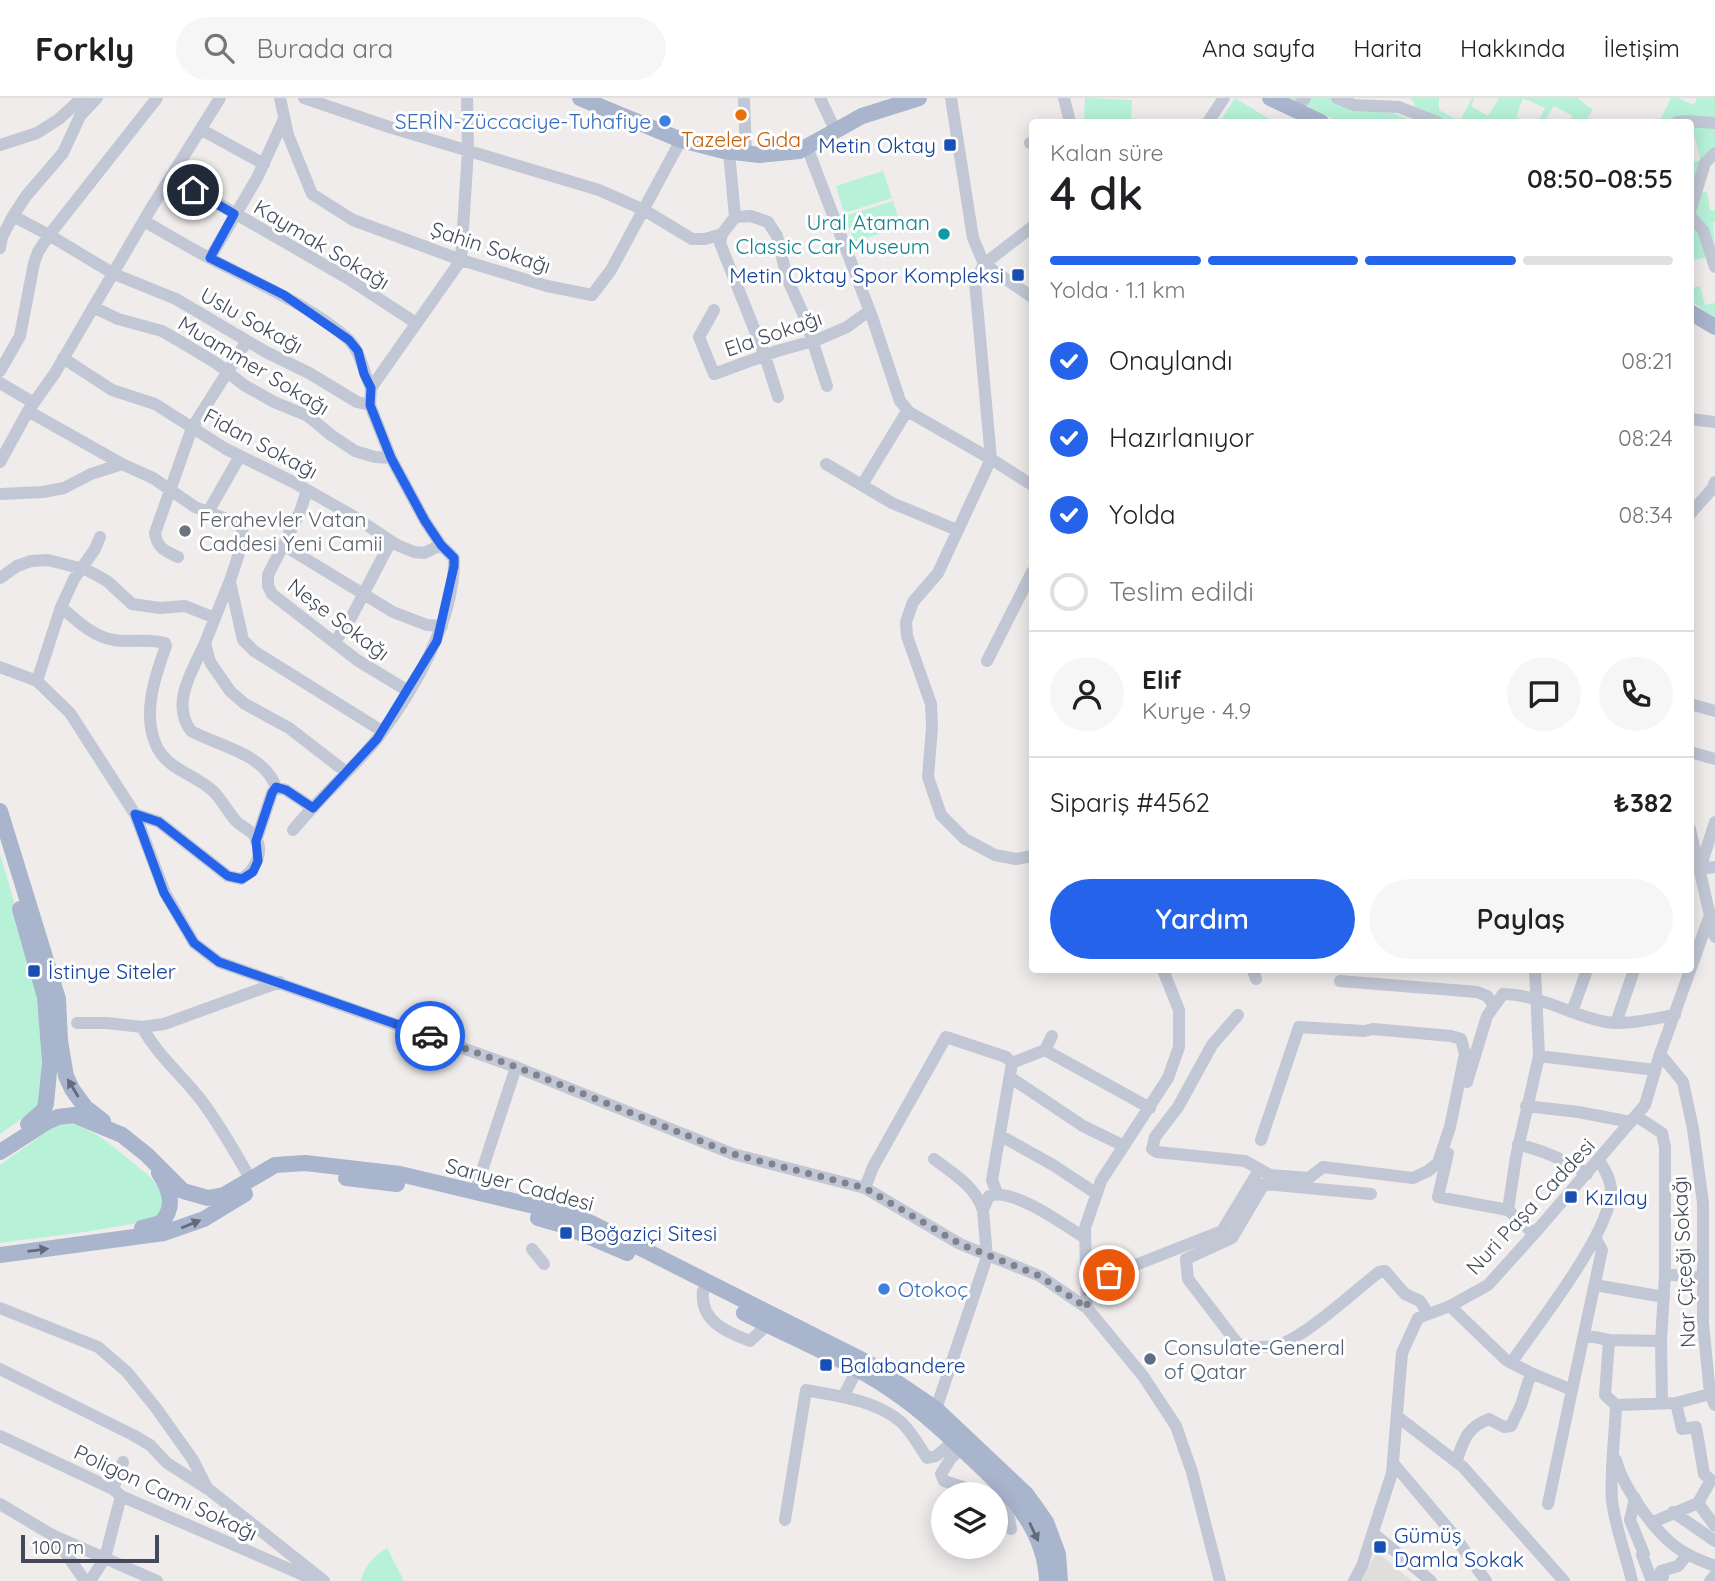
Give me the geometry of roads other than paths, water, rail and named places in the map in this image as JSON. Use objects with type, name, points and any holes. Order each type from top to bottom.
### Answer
[{"type":"main road","points":[[580,98],[598,101],[681,140],[729,152],[760,155],[799,151],[862,116],[919,98]]},
{"type":"main road","points":[[1270,98],[1300,104],[1318,119]]},
{"type":"main road","points":[[1694,314],[1715,327]]},
{"type":"main road","points":[[0,811],[58,999],[64,1069],[72,1090],[85,1107],[122,1135]]},
{"type":"main road","points":[[0,843],[45,997],[50,1062],[44,1110],[0,1146]]},
{"type":"main road","name":"Sarıyer Caddesi","points":[[0,1152],[47,1122],[64,1115],[74,1115],[122,1135],[147,1155],[183,1191],[208,1198],[224,1195],[275,1165],[305,1163],[400,1174],[572,1215],[592,1223],[868,1363],[936,1409],[1026,1494],[1039,1512],[1046,1522],[1058,1555],[1060,1581]]},
{"type":"main road","points":[[76,1246],[97,1237],[156,1226],[166,1217],[171,1204],[170,1194],[147,1155]]},
{"type":"main road","name":"Sarıyer Caddesi","points":[[0,1255],[76,1246],[184,1228],[275,1177],[297,1172],[393,1184],[541,1218],[595,1238],[703,1291],[857,1370],[907,1401],[931,1419],[1023,1510],[1044,1556],[1047,1581]]},
{"type":"street","points":[[0,145],[37,133],[82,98]]},
{"type":"street","points":[[0,248],[2,237],[13,216],[26,196],[63,153],[80,116],[97,98]]},
{"type":"street","points":[[0,370],[20,336],[38,252],[157,98]]},
{"type":"street","points":[[2,452],[63,358],[220,98]]},
{"type":"street","name":"Şahin Sokağı","points":[[280,98],[288,135],[312,194],[354,220],[461,260],[547,286],[593,295],[611,270],[681,140]]},
{"type":"street","points":[[304,98],[599,191],[643,210],[692,239],[705,239],[722,234]]},
{"type":"street","points":[[371,388],[461,260],[468,150],[467,98]]},
{"type":"street","points":[[744,98],[746,153]]},
{"type":"street","points":[[820,98],[836,132]]},
{"type":"street","points":[[951,98],[974,238],[984,264],[1029,295]]},
{"type":"street","points":[[1064,98],[1069,119]]},
{"type":"street","points":[[1210,119],[1224,98]]},
{"type":"street","points":[[1337,98],[1354,105],[1399,107],[1429,119]]},
{"type":"street","points":[[210,258],[264,164],[284,119]]},
{"type":"street","points":[[1694,122],[1715,123]]},
{"type":"street","points":[[202,130],[264,164]]},
{"type":"street","points":[[807,147],[900,401],[907,411],[1029,483]]},
{"type":"street","points":[[729,152],[735,217],[722,234],[720,243],[765,356],[778,397]]},
{"type":"street","points":[[1694,200],[1705,163],[1715,153]]},
{"type":"street","name":"Kaymak Sokağı","points":[[172,177],[347,278],[416,323]]},
{"type":"street","name":"Uslu Sokağı","points":[[13,216],[114,274],[176,299],[357,402],[370,405]]},
{"type":"street","points":[[735,217],[751,216],[768,222],[777,236],[788,278],[813,341],[827,386]]},
{"type":"street","points":[[1694,219],[1703,230],[1715,267]]},
{"type":"street","points":[[144,221],[284,295],[349,340],[358,351],[371,388],[370,405],[391,458],[425,521],[441,545],[454,558],[437,641],[408,691],[382,731],[293,830]]},
{"type":"street","points":[[1029,229],[984,264],[975,282],[991,459],[938,573],[913,602],[906,622],[907,636],[931,704],[928,777],[941,815],[965,839],[995,855],[1016,859],[1029,857]]},
{"type":"street","name":"Muammer Sokağı","points":[[93,307],[118,319],[162,331],[244,385],[274,402],[308,416],[355,451],[391,458]]},
{"type":"street","name":"Ela Sokağı","points":[[714,310],[699,337],[713,374],[813,341],[846,327],[869,311]]},
{"type":"street","points":[[178,557],[160,548],[155,533],[192,428],[247,341]]},
{"type":"street","name":"Fidan Sokağı","points":[[63,358],[112,390],[155,404],[240,456],[353,516],[391,541],[414,552],[424,553],[441,545]]},
{"type":"street","points":[[0,383],[31,407],[122,464],[153,478],[195,507],[241,527],[244,538],[230,582],[181,701],[185,724],[191,731],[254,760],[271,773],[276,787]]},
{"type":"street","points":[[862,485],[907,411]]},
{"type":"street","points":[[1694,419],[1715,422]]},
{"type":"street","points":[[208,512],[240,456]]},
{"type":"street","points":[[0,494],[64,488],[91,474],[122,464]]},
{"type":"street","points":[[826,464],[892,503],[957,530]]},
{"type":"street","points":[[1694,509],[1715,482]]},
{"type":"street","name":"Neşe Sokağı","points":[[307,490],[300,512],[268,575],[269,590],[357,660],[408,691]]},
{"type":"street","points":[[37,681],[61,607],[100,537]]},
{"type":"street","points":[[335,642],[391,541]]},
{"type":"street","points":[[283,545],[393,612],[426,625],[442,626]]},
{"type":"street","points":[[0,579],[17,566],[31,561],[48,560],[81,568],[107,581],[132,604],[160,608],[185,606],[215,618]]},
{"type":"street","points":[[987,661],[1029,578]]},
{"type":"street","points":[[230,582],[243,639],[254,651],[382,731]]},
{"type":"street","points":[[61,607],[96,634],[113,640],[150,640],[165,643],[149,713],[156,746],[177,770],[213,791],[236,820],[254,836],[258,861],[253,872],[242,879],[228,876],[159,822],[135,814]]},
{"type":"street","points":[[205,643],[210,662],[230,691],[245,704],[289,728],[346,772]]},
{"type":"street","points":[[0,667],[37,681],[70,713],[135,814],[164,893],[194,943],[219,962],[516,1067],[733,1154],[865,1188],[960,1244],[1040,1276],[1087,1308],[1143,1376],[1176,1426],[1192,1472],[1220,1581]]},
{"type":"street","points":[[1694,705],[1715,711]]},
{"type":"street","points":[[1694,753],[1715,759]]},
{"type":"street","points":[[256,841],[276,787]]},
{"type":"street","points":[[276,787],[286,790],[313,808]]},
{"type":"street","points":[[1700,869],[1715,822]]},
{"type":"street","points":[[1694,845],[1715,937]]},
{"type":"street","points":[[1700,869],[1715,867]]},
{"type":"street","name":"Nuri Paşa Caddesi","points":[[1694,961],[1710,915]]},
{"type":"street","points":[[1087,1308],[1085,1228],[1101,1181],[1168,1079],[1178,1047],[1178,1010],[1164,973]]},
{"type":"street","points":[[1507,1210],[1518,1144],[1539,1056],[1535,973]]},
{"type":"street","points":[[1572,1012],[1586,973]]},
{"type":"street","points":[[1616,1023],[1633,973]]},
{"type":"street","name":"Nuri Paşa Caddesi","points":[[1427,1312],[1450,1306],[1488,1284],[1645,1105],[1660,1054],[1690,973]]},
{"type":"street","points":[[1340,981],[1476,992],[1487,996],[1494,1005]]},
{"type":"street","points":[[59,1015],[77,1023],[142,1027],[164,1024],[280,982]]},
{"type":"street","points":[[1534,1234],[1507,1210],[1438,1197],[1463,1095],[1487,1016],[1494,1005],[1503,994],[1521,994],[1572,1012],[1616,1023],[1675,1015]]},
{"type":"street","points":[[1238,1015],[1212,1045],[1178,1107],[1154,1137],[1152,1149],[1157,1152],[1245,1161],[1270,1175],[1309,1178],[1323,1167],[1413,1178],[1438,1163],[1450,1127],[1465,1054],[1464,1045],[1461,1039],[1451,1036],[1373,1029],[1364,1031],[1299,1027],[1261,1140]]},
{"type":"street","points":[[60,1041],[77,1023]]},
{"type":"street","points":[[142,1027],[155,1049],[217,1121],[250,1180]]},
{"type":"street","points":[[1012,1063],[1045,1050],[1052,1036]]},
{"type":"street","points":[[865,1188],[873,1167],[946,1037],[1006,1057],[1012,1063],[992,1180],[997,1193]]},
{"type":"street","points":[[1045,1050],[1150,1108]]},
{"type":"street","name":"Nar Çiçeği Sokağı","points":[[1660,1054],[1683,1082],[1693,1129],[1703,1203],[1703,1323],[1712,1400]]},
{"type":"street","points":[[1539,1056],[1655,1070]]},
{"type":"street","points":[[475,1192],[516,1067]]},
{"type":"street","points":[[1011,1079],[1083,1126],[1124,1146]]},
{"type":"street","points":[[1526,1106],[1634,1119],[1662,1133],[1665,1147],[1662,1403]]},
{"type":"street","points":[[1000,1136],[1053,1165],[1097,1194]]},
{"type":"street","points":[[1518,1144],[1548,1152],[1587,1174]]},
{"type":"street","points":[[934,1159],[979,1197],[983,1209],[987,1257],[936,1409]]},
{"type":"street","points":[[1511,1363],[1596,1238],[1609,1205],[1611,1190],[1611,1182],[1599,1160]]},
{"type":"street","points":[[1087,1284],[1222,1231],[1259,1170]]},
{"type":"street","points":[[1354,1581],[1362,1566],[1392,1474],[1402,1353],[1418,1318],[1427,1312],[1420,1301],[1405,1294],[1385,1271],[1379,1272],[1302,1332],[1280,1344],[1244,1347],[1237,1343],[1188,1279],[1186,1259],[1232,1238],[1264,1184],[1371,1194]]},
{"type":"street","points":[[983,1209],[989,1196],[997,1193],[1012,1196],[1086,1238]]},
{"type":"street","points":[[1548,1504],[1602,1250],[1596,1238]]},
{"type":"street","points":[[532,1249],[544,1264]]},
{"type":"street","points":[[1665,1274],[1703,1278]]},
{"type":"street","points":[[1595,1285],[1664,1297]]},
{"type":"street","points":[[703,1291],[705,1308],[711,1319],[724,1332],[750,1341],[767,1325]]},
{"type":"street","points":[[1450,1306],[1511,1363],[1572,1390]]},
{"type":"street","points":[[0,1308],[98,1347],[127,1373],[156,1408],[193,1460],[207,1488]]},
{"type":"street","points":[[1584,1335],[1609,1340],[1661,1341]]},
{"type":"street","points":[[1609,1340],[1605,1395],[1616,1405],[1712,1400]]},
{"type":"street","points":[[0,1369],[150,1445],[167,1463],[207,1488],[324,1581]]},
{"type":"street","points":[[843,1396],[857,1370]]},
{"type":"street","points":[[1456,1462],[1467,1434],[1475,1424],[1489,1419],[1504,1426],[1511,1426],[1531,1373]]},
{"type":"street","points":[[785,1520],[806,1390],[843,1396],[878,1409],[900,1422],[918,1442],[927,1458],[958,1445]]},
{"type":"street","points":[[1653,1522],[1698,1503],[1711,1480],[1704,1474],[1696,1427],[1682,1429],[1676,1403]]},
{"type":"street","points":[[1616,1405],[1615,1453],[1611,1471],[1612,1503],[1633,1581]]},
{"type":"street","points":[[1398,1417],[1456,1462],[1564,1581]]},
{"type":"street","name":"Poligon Cami Sokağı","points":[[0,1436],[117,1492],[317,1581]]},
{"type":"street","points":[[947,1482],[941,1474],[958,1445]]},
{"type":"street","points":[[1615,1453],[1620,1474],[1669,1542],[1687,1555],[1715,1566]]},
{"type":"street","points":[[52,1535],[87,1581],[105,1558],[123,1462]]},
{"type":"street","points":[[1393,1463],[1453,1534],[1486,1581]]},
{"type":"street","points":[[1635,1498],[1630,1520],[1644,1554],[1642,1555],[1658,1578],[1678,1566],[1687,1555]]},
{"type":"street","points":[[1698,1503],[1715,1526]]},
{"type":"street","points":[[0,1504],[52,1535],[157,1581]]},
{"type":"street","points":[[1673,1513],[1715,1541]]},
{"type":"street","points":[[1008,1517],[1011,1529]]},
{"type":"street","points":[[1373,1533],[1431,1581]]},
{"type":"street","points":[[1710,1581],[1715,1575]]},
{"type":"place","name":"Tazeler Gıda","points":[[741,115]]},
{"type":"place","name":"SERİN-Züccaciye-Tuhafiye","points":[[665,121]]},
{"type":"place","name":"Metin Oktay","points":[[950,145]]},
{"type":"place","name":"Ural Ataman Classic Car Museum","points":[[944,234]]},
{"type":"place","name":"Metin Oktay Spor Kompleksi","points":[[1018,275]]},
{"type":"place","name":"Ferahevler Vatan Caddesi Yeni Camii","points":[[185,531]]},
{"type":"place","name":"İstinye Siteler","points":[[34,971]]},
{"type":"place","name":"Kızılay","points":[[1571,1197]]},
{"type":"place","name":"Boğaziçi Sitesi","points":[[566,1233]]},
{"type":"place","name":"Otokoç","points":[[884,1289]]},
{"type":"place","name":"Consulate-General of Qatar","points":[[1150,1359]]},
{"type":"place","name":"Balabandere","points":[[826,1365]]},
{"type":"place","name":"Gümüş Damla Sokak","points":[[1380,1547]]}]
